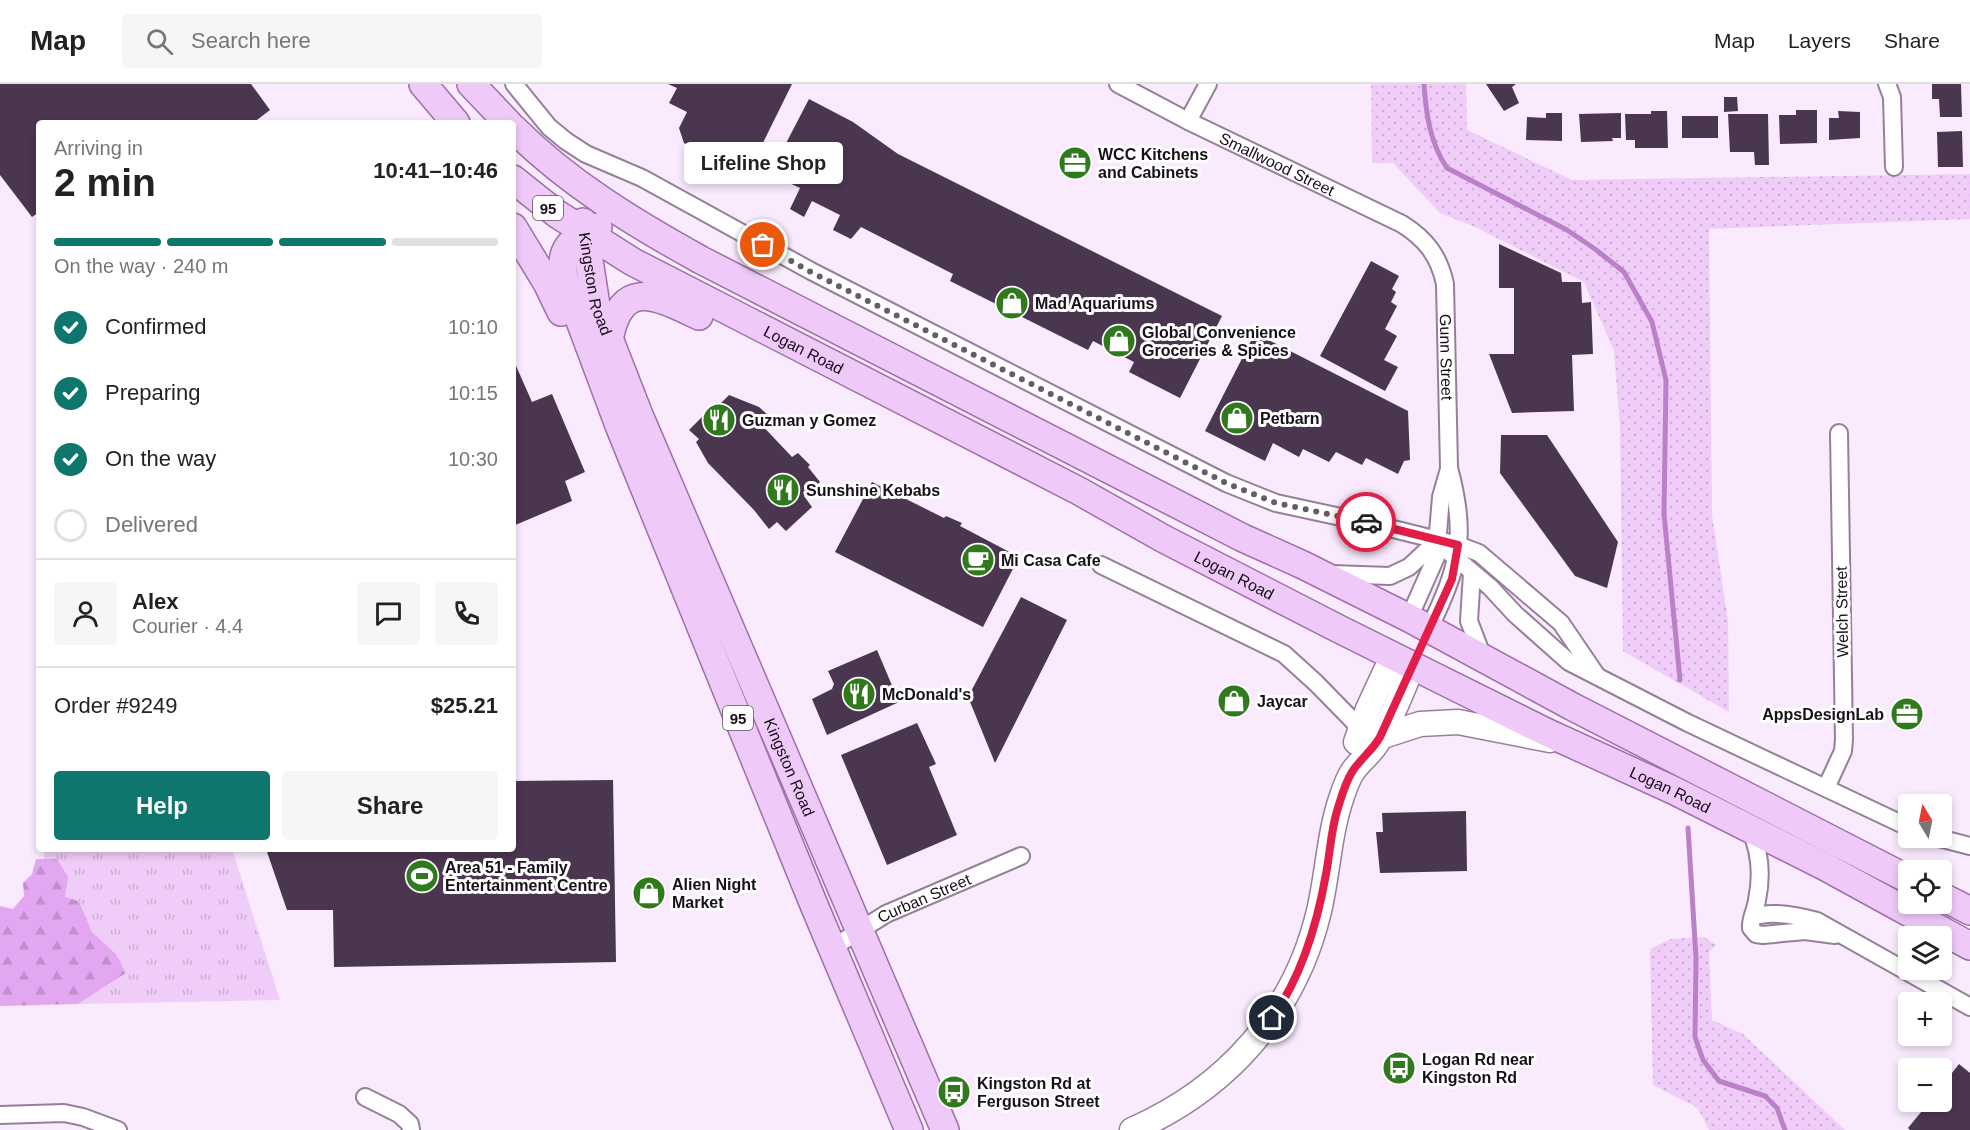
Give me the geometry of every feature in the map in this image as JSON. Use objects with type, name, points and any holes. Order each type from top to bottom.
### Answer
[{"type":"main road","points":[[471,84],[505,120]]},
{"type":"main road","points":[[424,85],[442,120]]},
{"type":"main road","points":[[424,85],[453,120]]},
{"type":"main road","name":"Logan Road","points":[[516,131],[561,171],[629,219],[701,260],[1243,538],[1320,574],[1482,656],[1573,707],[1898,874]]},
{"type":"main road","name":"95","points":[[561,171],[578,207],[585,233]]},
{"type":"main road","name":"Logan Road","points":[[516,182],[585,233],[633,262],[1079,491],[1164,539],[1403,660],[1573,744],[1675,791],[1824,866],[1970,946]]},
{"type":"main road","points":[[585,233],[629,219]]},
{"type":"main road","name":"95","points":[[516,232],[547,283],[602,405],[620,428]]},
{"type":"main road","name":"Kingston Road","points":[[909,1130],[832,948],[620,428],[563,274],[562,262],[566,249],[585,233],[593,292],[609,340],[701,562],[945,1130]]},
{"type":"main road","points":[[609,340],[620,308],[630,300],[644,296],[668,301],[712,321],[728,325],[759,327]]},
{"type":"main road","points":[[1403,660],[1419,624]]},
{"type":"street","points":[[514,84],[549,127],[586,154],[642,178],[796,264],[1215,478],[1256,497],[1276,503],[1438,540],[1458,552],[1472,573],[1490,587],[1559,655],[1574,665],[1688,723],[1898,822]]},
{"type":"street","name":"Smallwood Street","points":[[1118,84],[1188,121],[1402,224],[1419,235],[1432,250]]},
{"type":"street","points":[[1188,121],[1209,84]]},
{"type":"street","points":[[1887,84],[1892,98],[1894,167]]},
{"type":"street","name":"Gunn Street","points":[[1419,624],[1452,579],[1458,552],[1458,504],[1449,468],[1445,284],[1442,267],[1432,250]]},
{"type":"street","name":"Welch Street","points":[[1826,788],[1843,751],[1844,739],[1839,433]]},
{"type":"street","name":"Gunn Street","points":[[1419,624],[1438,540],[1441,497],[1449,468]]},
{"type":"street","points":[[1320,574],[1389,576],[1409,567],[1438,540]]},
{"type":"street","points":[[1458,552],[1470,549],[1485,557],[1556,617],[1570,633],[1597,675]]},
{"type":"street","points":[[1101,564],[1284,654],[1370,733],[1375,746],[1353,771],[1334,822],[1314,929],[1306,954],[1280,1007],[1247,1050],[1204,1089],[1183,1104],[1132,1130]]},
{"type":"street","points":[[1472,573],[1469,621],[1482,656]]},
{"type":"street","points":[[1370,733],[1403,660]]},
{"type":"street","points":[[1370,733],[1420,724],[1458,722],[1573,744]]},
{"type":"street","points":[[1750,829],[1756,843],[1760,874],[1758,896],[1751,924],[1756,934],[1805,931],[1845,938],[1970,1007]]},
{"type":"street","points":[[1952,841],[1970,846]]},
{"type":"street","name":"Curban Street","points":[[832,948],[893,910],[1021,856]]},
{"type":"street","points":[[365,1097],[399,1114],[410,1124],[411,1130]]},
{"type":"street","points":[[0,1115],[64,1113],[83,1117],[118,1130]]},
{"type":"green space","points":[[1371,84],[1466,84],[1467,130],[1572,180],[1970,174],[1970,219],[1709,229],[1712,515],[1728,621],[1729,712],[1623,651],[1620,427],[1614,351],[1584,282],[1475,227],[1440,213],[1393,163],[1372,163]]},
{"type":"green space","points":[[44,852],[233,852],[280,1000],[78,1004],[126,973],[116,954],[92,932],[79,901],[65,897],[57,859],[44,859]]},
{"type":"green space","points":[[36,859],[57,859],[68,877],[65,897],[79,901],[92,932],[116,954],[126,973],[78,1004],[0,1006],[0,906],[13,909],[24,896],[23,883],[32,874]]},
{"type":"green space","points":[[1704,937],[1716,945],[1709,952],[1712,1020],[1743,1034],[1845,1130],[1709,1130],[1698,1108],[1653,1085],[1650,949],[1671,939]]},
{"type":"building","points":[[0,84],[251,84],[270,110],[257,120],[36,120],[36,214],[32,217],[0,175]]},
{"type":"building","points":[[668,84],[792,84],[751,167],[738,160],[736,165],[702,149],[700,153],[684,143],[679,128],[687,112],[669,103],[677,88]]},
{"type":"building","points":[[1486,84],[1516,84],[1512,87],[1519,103],[1504,111]]},
{"type":"building","points":[[1932,84],[1961,84],[1962,117],[1940,117],[1939,99],[1932,99]]},
{"type":"building","points":[[1724,97],[1737,97],[1738,111],[1724,112]]},
{"type":"building","points":[[809,99],[853,122],[898,154],[1222,316],[1180,398],[1129,372],[1134,362],[1093,341],[1088,350],[950,281],[953,274],[861,227],[851,239],[833,230],[840,215],[812,201],[804,217],[790,209],[800,188],[770,174]]},
{"type":"building","points":[[1796,110],[1817,110],[1817,143],[1780,144],[1779,115],[1796,115]]},
{"type":"building","points":[[1651,111],[1667,111],[1668,148],[1635,148],[1635,140],[1626,140],[1625,114],[1651,114]]},
{"type":"building","points":[[1838,111],[1860,112],[1860,138],[1829,140],[1829,118],[1839,118]]},
{"type":"building","points":[[1546,113],[1562,113],[1562,141],[1526,140],[1527,117],[1546,118]]},
{"type":"building","points":[[1621,113],[1621,138],[1612,138],[1613,141],[1581,142],[1579,114]]},
{"type":"building","points":[[1728,114],[1768,114],[1769,165],[1755,165],[1754,152],[1730,152]]},
{"type":"building","points":[[1682,116],[1718,116],[1718,138],[1682,138]]},
{"type":"building","points":[[1962,131],[1963,167],[1938,167],[1937,132]]},
{"type":"building","points":[[1499,244],[1561,273],[1562,282],[1581,282],[1582,303],[1591,302],[1593,354],[1572,355],[1574,411],[1512,413],[1489,354],[1514,354],[1514,288],[1499,288]]},
{"type":"building","points":[[1371,261],[1399,276],[1392,289],[1396,292],[1391,302],[1397,306],[1385,329],[1397,336],[1384,360],[1398,367],[1385,391],[1320,356]]},
{"type":"building","points":[[1255,333],[1408,411],[1410,460],[1404,461],[1398,474],[1366,458],[1362,465],[1336,452],[1329,462],[1303,449],[1299,457],[1273,443],[1265,461],[1205,431]]},
{"type":"building","points":[[516,366],[532,402],[552,394],[585,472],[565,481],[572,501],[516,525]]},
{"type":"building","points":[[729,395],[759,407],[768,415],[760,423],[792,457],[798,453],[810,465],[808,467],[820,482],[804,496],[812,507],[786,531],[777,522],[769,529],[754,510],[708,463],[696,442],[699,439],[689,430],[711,408],[714,410]]},
{"type":"building","points":[[1501,435],[1547,435],[1618,542],[1607,588],[1575,576],[1500,473]]},
{"type":"building","points":[[872,482],[944,518],[946,516],[962,523],[960,526],[1019,557],[983,627],[835,552]]},
{"type":"building","points":[[1021,597],[1067,620],[995,763],[968,697]]},
{"type":"building","name":"McDonald's","points":[[877,650],[899,702],[827,735],[812,699],[832,689],[834,684],[828,671]]},
{"type":"building","points":[[917,723],[936,764],[929,767],[957,835],[887,865],[841,755]]},
{"type":"building","points":[[613,780],[616,962],[334,967],[333,910],[287,910],[267,852],[516,852],[516,781]]},
{"type":"building","points":[[1466,811],[1467,871],[1380,873],[1376,832],[1383,832],[1382,813]]},
{"type":"building","points":[[1959,1064],[1970,1073],[1970,1130],[1910,1130],[1908,1128],[1921,1112],[1952,1112],[1952,1073]]},
{"type":"waterway","points":[[1424,84],[1430,128],[1447,168],[1567,230],[1595,249],[1624,272],[1652,322],[1666,380],[1664,514],[1680,680]]},
{"type":"waterway","points":[[1688,828],[1696,958],[1695,1037],[1703,1060],[1719,1081],[1765,1096],[1777,1108],[1785,1130]]},
{"type":"way so far","points":[[763,245],[811,272],[1256,497],[1366,522]]},
{"type":"place","name":"WCC Kitchens and Cabinets","points":[[1075,163]]},
{"type":"place","name":"Lifeline Shop","points":[[763,245]]},
{"type":"place","name":"Mad Aquariums","points":[[1012,303]]},
{"type":"place","name":"Global Convenience Groceries & Spices","points":[[1119,341]]},
{"type":"place","name":"Petbarn","points":[[1237,418]]},
{"type":"place","name":"Guzman y Gomez","points":[[719,420]]},
{"type":"place","name":"Sunshine Kebabs","points":[[783,490]]},
{"type":"place","name":"Mi Casa Cafe","points":[[978,560]]},
{"type":"place","name":"McDonald's","points":[[859,694]]},
{"type":"place","name":"Jaycar","points":[[1234,701]]},
{"type":"place","name":"AppsDesignLab","points":[[1907,714]]},
{"type":"place","name":"Area 51 - Family Entertainment Centre","points":[[422,876]]},
{"type":"place","name":"Alien Night Market","points":[[649,893]]},
{"type":"place","name":"Logan Rd near Kingston Rd","points":[[1399,1068]]},
{"type":"place","name":"Kingston Rd at Ferguson Street","points":[[954,1092]]},
{"type":"route","points":[[1272,1018],[1280,1007],[1306,954],[1319,910],[1336,812],[1347,784],[1353,771],[1380,737],[1448,587],[1457,560],[1458,545],[1366,522]]}]
